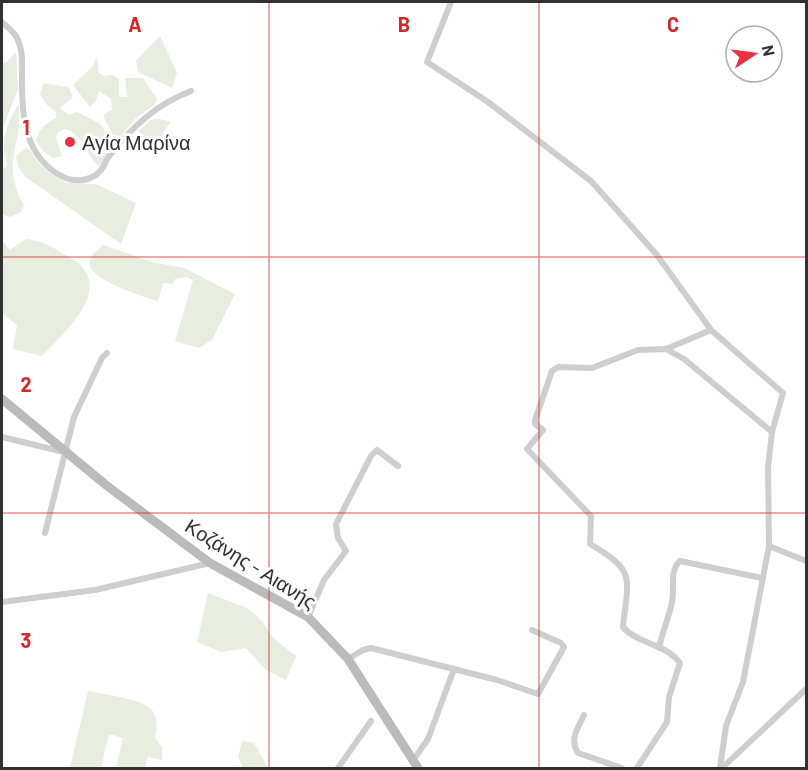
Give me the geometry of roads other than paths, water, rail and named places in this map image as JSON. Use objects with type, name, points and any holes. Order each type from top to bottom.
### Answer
[{"type":"main road","name":"Κοζάνης - Αιανής","points":[[2,399],[65,452],[210,563],[308,617],[348,659],[416,764]]},
{"type":"street","points":[[451,2],[427,62],[488,102],[591,181],[657,255],[711,330],[783,393],[772,432],[768,467],[769,546],[743,682],[726,726],[721,768]]},
{"type":"street","points":[[2,22],[13,32],[21,49],[23,116],[29,141],[45,165],[67,179],[86,179],[102,171],[112,153],[155,108],[173,97],[191,91]]},
{"type":"street","points":[[637,768],[667,722],[669,697],[680,663],[659,648],[631,635],[623,627],[628,578],[620,564],[590,544],[591,516],[527,449],[543,430],[535,423],[535,420],[554,368],[592,368],[638,350],[666,348],[711,330]]},
{"type":"street","points":[[666,348],[684,359],[772,432]]},
{"type":"street","points":[[45,533],[65,452],[83,394],[107,353]]},
{"type":"street","points":[[2,437],[65,452]]},
{"type":"street","points":[[308,617],[320,587],[346,551],[338,538],[336,524],[371,456],[377,450],[398,466]]},
{"type":"street","points":[[769,546],[807,561]]},
{"type":"street","points":[[659,648],[662,629],[672,603],[674,569],[680,561],[762,578]]},
{"type":"street","points":[[2,602],[95,590],[210,563]]},
{"type":"street","points":[[348,659],[371,648],[538,694],[564,647],[561,643],[532,630]]},
{"type":"street","points":[[416,764],[428,739],[454,669]]},
{"type":"street","points":[[721,768],[755,740],[807,688]]},
{"type":"street","points":[[584,716],[573,742],[578,753],[622,768]]},
{"type":"street","points":[[338,768],[372,721]]},
{"type":"place","name":"Αγία Μαρίνα","points":[[70,142]]}]
